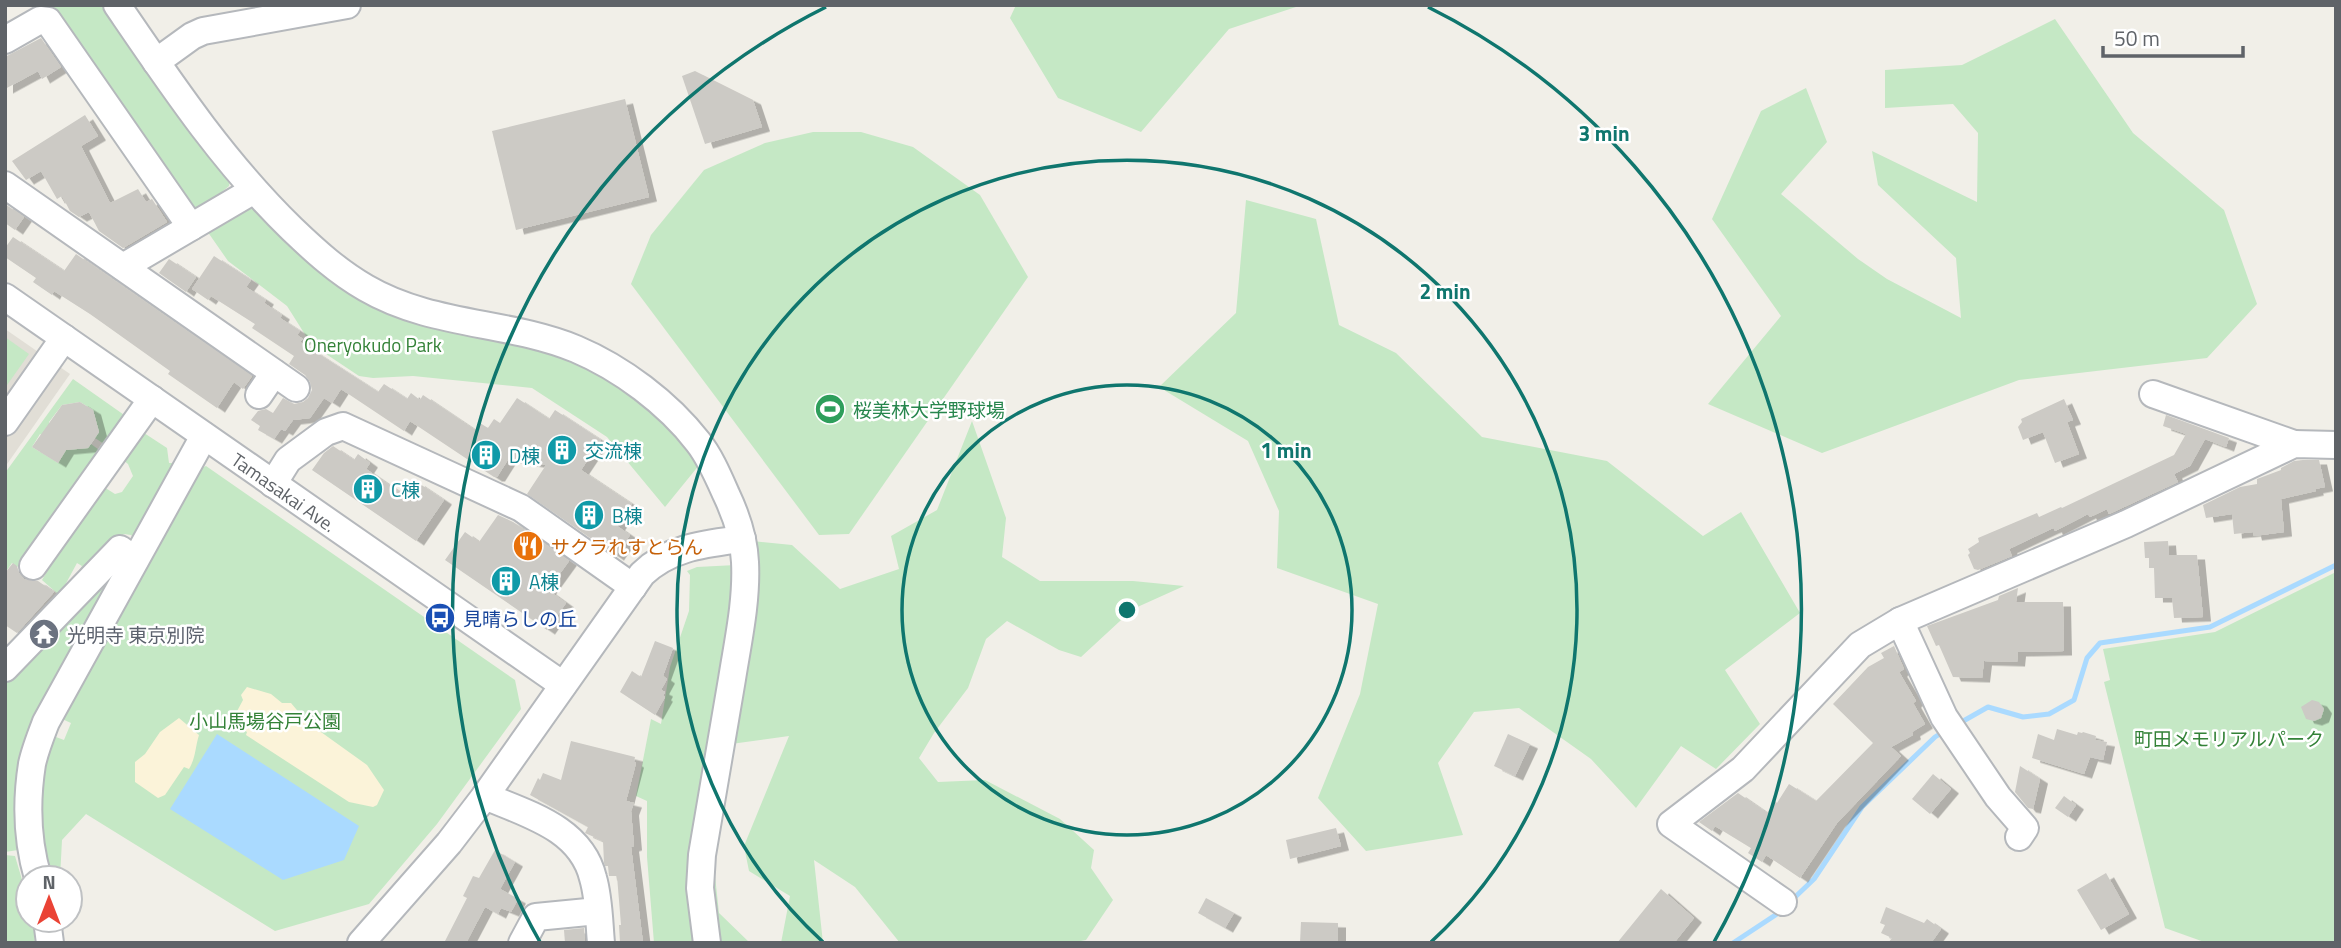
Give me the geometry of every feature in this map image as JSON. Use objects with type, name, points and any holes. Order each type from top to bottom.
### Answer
[{"type":"street","points":[[117,5],[190,112],[254,190],[322,257],[340,271],[386,299],[436,316],[564,345],[601,362],[624,376],[674,415],[697,441],[734,512],[745,559],[744,603],[702,855],[701,888],[707,943]]},
{"type":"street","points":[[156,62],[192,36],[203,32],[347,5]]},
{"type":"street","points":[[5,40],[40,20],[48,21],[191,227]]},
{"type":"street","points":[[5,185],[296,388]]},
{"type":"street","points":[[122,267],[254,190]]},
{"type":"street","name":"Tamasakai Ave.","points":[[5,297],[563,685]]},
{"type":"street","points":[[5,422],[64,338]]},
{"type":"street","points":[[259,395],[274,373]]},
{"type":"street","points":[[2153,394],[2294,444],[2336,445]]},
{"type":"street","points":[[33,566],[108,470],[152,399]]},
{"type":"street","points":[[273,484],[288,460],[326,432],[342,426],[521,508],[632,587]]},
{"type":"street","points":[[34,864],[28,806],[32,762],[54,726],[135,559],[204,436]]},
{"type":"street","points":[[1783,902],[1671,824],[1743,769],[1860,645],[1900,621],[2126,524],[2294,444]]},
{"type":"street","points":[[361,943],[485,796],[632,587],[654,563],[677,551],[742,539]]},
{"type":"street","points":[[5,668],[15,640],[120,549],[135,559]]},
{"type":"street","points":[[1900,621],[1944,717],[1998,797],[2025,828],[2019,837]]},
{"type":"street","points":[[485,796],[557,828],[575,842],[588,861],[594,879],[601,943]]},
{"type":"street","points":[[522,943],[536,917],[598,911]]},
{"type":"shaded area","points":[[5,329],[70,374],[5,467]]},
{"type":"green space","points":[[46,5],[109,5],[230,180],[229,186],[200,210],[190,207]]},
{"type":"green space","points":[[1016,5],[1302,5],[1229,29],[1141,132],[1058,98],[1010,18]]},
{"type":"green space","points":[[2055,19],[2133,133],[2224,210],[2257,304],[2207,358],[2019,380],[1822,453],[1708,404],[1781,316],[1712,219],[1761,111],[1806,88],[1827,142],[1781,194],[1858,259],[1887,279],[1961,318],[1956,258],[1878,185],[1872,151],[1977,202],[1978,133],[1953,104],[1885,108],[1885,70],[1962,65]]},
{"type":"green space","name":"桜美林大学野球場","points":[[813,132],[861,132],[913,147],[980,195],[1028,277],[849,534],[819,535],[631,284],[651,235],[704,170],[765,143]]},
{"type":"green space","points":[[1246,200],[1316,219],[1339,325],[1396,353],[1482,437],[1607,461],[1703,536],[1741,512],[1800,613],[1725,670],[1760,724],[1716,769],[1681,746],[1636,808],[1591,759],[1519,708],[1474,712],[1438,763],[1463,835],[1366,851],[1318,798],[1360,694],[1378,604],[1277,568],[1279,511],[1248,441],[1159,387],[1236,313]]},
{"type":"green space","name":"Oneryokudo Park","points":[[247,201],[314,268],[359,299],[405,321],[516,345],[582,364],[613,382],[664,421],[700,464],[665,507],[607,437],[532,388],[413,376],[359,376],[311,344],[287,306],[228,261],[205,228]]},
{"type":"green space","points":[[5,337],[29,354],[5,388]]},
{"type":"green space","points":[[73,379],[127,417],[107,446],[95,438],[99,432],[93,410],[80,402],[62,405],[49,422],[52,441],[40,434],[32,447],[58,463],[66,450],[88,448],[91,444],[102,452],[18,567],[12,563],[5,573],[5,473]]},
{"type":"green space","points":[[972,421],[1006,518],[1002,557],[1040,581],[1133,581],[1184,586],[1133,609],[1081,657],[1059,650],[1007,621],[986,639],[968,688],[919,758],[938,782],[985,780],[1060,819],[1094,850],[1091,868],[1113,900],[1086,940],[1070,943],[900,943],[855,887],[814,860],[823,943],[781,943],[790,896],[749,871],[744,846],[789,736],[731,744],[752,541],[792,545],[840,589],[899,569],[891,536],[937,510]]},
{"type":"green space","points":[[141,431],[167,448],[169,463],[180,463],[136,540],[131,535],[124,534],[74,579],[82,566],[77,563],[64,587],[65,591],[58,594],[42,580],[99,484],[115,494],[122,492],[133,476],[128,464],[122,459]]},
{"type":"green space","name":"小山馬場谷戸公園","points":[[206,466],[515,680],[521,709],[437,824],[369,904],[275,931],[86,814],[62,840],[61,864],[44,864],[35,816],[48,739],[56,737],[64,740],[71,723],[62,719],[197,470]]},
{"type":"green space","points":[[119,562],[122,565],[35,718],[18,850],[5,852],[5,682]]},
{"type":"green space","points":[[736,565],[711,839],[719,913],[750,943],[654,943],[647,857],[647,801],[636,796],[651,719],[661,724],[670,667],[689,611],[690,575],[687,571],[697,567]]},
{"type":"green space","name":"町田メモリアルパーク","points":[[2336,572],[2336,943],[2207,943],[2165,928],[2104,682],[2110,680],[2103,649],[2215,632]]},
{"type":"green space","points":[[5,855],[15,856],[17,864],[14,864],[14,934],[34,934],[35,943],[5,943]]},
{"type":"sand","points":[[247,687],[271,694],[282,703],[291,703],[307,722],[367,765],[384,790],[377,805],[373,807],[349,802],[246,735],[247,732],[240,727],[240,720],[235,715],[243,700],[241,695]]},
{"type":"sand","points":[[179,718],[199,735],[194,756],[189,769],[184,767],[165,795],[158,798],[135,782],[135,762],[145,754],[160,732]]},
{"type":"water","points":[[217,734],[359,826],[344,860],[283,880],[170,809]]},
{"type":"building","points":[[41,38],[61,67],[42,79],[38,71],[5,89],[5,57]]},
{"type":"building","points":[[695,71],[753,100],[762,127],[705,144],[682,76]]},
{"type":"building","points":[[625,99],[649,197],[516,230],[492,131]]},
{"type":"building","points":[[85,115],[98,136],[81,146],[110,203],[138,189],[146,202],[152,199],[167,222],[123,248],[99,231],[89,212],[79,217],[70,211],[62,196],[57,199],[41,171],[26,180],[12,161]]},
{"type":"building","points":[[5,204],[24,217],[15,230],[5,223]]},
{"type":"building","points":[[13,237],[64,271],[76,254],[252,376],[243,389],[234,382],[217,408],[90,314],[54,291],[52,295],[33,282],[36,278],[5,257],[5,248]]},
{"type":"building","points":[[214,256],[251,280],[246,287],[266,300],[264,303],[282,315],[280,318],[300,331],[297,335],[303,339],[300,342],[378,392],[384,384],[407,399],[411,393],[420,400],[423,395],[475,430],[480,423],[488,428],[494,419],[500,423],[517,398],[549,419],[555,410],[601,440],[581,470],[632,504],[617,526],[630,535],[616,556],[527,494],[546,465],[509,458],[497,477],[494,477],[410,421],[404,431],[341,389],[332,403],[324,398],[310,418],[293,420],[285,431],[281,429],[274,439],[258,430],[260,426],[251,420],[258,411],[266,409],[273,413],[283,398],[294,404],[303,402],[312,390],[310,382],[289,364],[294,356],[252,328],[255,324],[211,296],[208,300],[192,289]]},
{"type":"building","points":[[169,259],[196,277],[186,292],[159,273]]},
{"type":"building","points":[[2064,399],[2073,420],[2067,422],[2079,454],[2055,463],[2043,432],[2023,440],[2018,427],[2021,419]]},
{"type":"building","points":[[80,402],[93,410],[99,432],[88,448],[66,450],[58,463],[32,447],[62,405]]},
{"type":"building","points":[[2166,415],[2229,438],[2226,447],[2205,439],[2190,466],[2174,474],[2178,482],[2109,514],[2107,509],[2090,517],[2088,514],[2055,531],[2054,528],[2051,529],[2009,549],[2012,556],[1978,570],[1974,569],[1968,549],[1979,542],[1978,538],[2037,513],[2039,517],[2062,508],[2174,455],[2186,434],[2163,426]]},
{"type":"building","name":"C棟","points":[[333,446],[354,460],[358,454],[370,463],[366,469],[407,497],[417,482],[444,500],[416,541],[312,470],[324,453]]},
{"type":"building","points":[[2319,460],[2325,487],[2281,499],[2284,532],[2254,536],[2253,532],[2234,534],[2232,514],[2206,518],[2203,505],[2240,487],[2257,484],[2257,479],[2281,470],[2294,461]]},
{"type":"building","points":[[498,515],[513,522],[569,561],[548,590],[566,603],[547,630],[445,560],[465,532],[479,542]]},
{"type":"building","points":[[2168,541],[2169,555],[2197,555],[2203,617],[2174,618],[2172,598],[2155,598],[2154,568],[2149,568],[2149,558],[2145,558],[2144,542]]},
{"type":"building","points":[[13,563],[24,579],[38,581],[54,592],[17,633],[5,625],[5,573]]},
{"type":"building","points":[[2018,588],[2016,602],[2063,602],[2064,651],[2018,652],[2017,662],[1984,661],[1982,678],[1953,677],[1927,626],[1998,600],[1999,596]]},
{"type":"building","points":[[655,641],[673,648],[663,676],[667,679],[661,690],[665,692],[665,697],[655,715],[620,692],[632,671],[641,677]]},
{"type":"building","points":[[1894,646],[1904,669],[1899,672],[1916,701],[1913,703],[1925,724],[1912,732],[1913,735],[1891,747],[1901,756],[1837,823],[1800,878],[1766,855],[1762,862],[1748,853],[1751,848],[1715,826],[1712,831],[1699,822],[1738,793],[1767,813],[1789,784],[1816,801],[1873,743],[1833,704],[1868,667],[1884,658],[1881,653]]},
{"type":"building","points":[[2312,700],[2319,702],[2324,709],[2321,718],[2314,721],[2306,719],[2301,707]]},
{"type":"building","points":[[2057,729],[2077,735],[2078,732],[2083,732],[2096,736],[2095,740],[2107,742],[2103,760],[2090,757],[2084,774],[2032,758],[2038,734],[2054,740]]},
{"type":"building","points":[[1508,734],[1530,744],[1515,776],[1494,766]]},
{"type":"building","points":[[571,741],[635,757],[636,763],[626,801],[634,803],[631,811],[634,846],[631,847],[643,943],[620,943],[617,876],[609,876],[608,866],[605,866],[603,841],[585,833],[588,827],[530,795],[543,773],[561,780]]},
{"type":"building","points":[[2020,766],[2040,779],[2033,809],[2028,808],[2015,792]]},
{"type":"building","points":[[1933,774],[1951,789],[1930,814],[1912,799]]},
{"type":"building","points":[[2064,796],[2076,805],[2068,817],[2055,808]]},
{"type":"building","points":[[1336,828],[1341,846],[1290,859],[1286,840]]},
{"type":"building","points":[[495,850],[515,862],[500,889],[518,899],[511,912],[501,908],[498,914],[485,907],[466,943],[444,943],[467,898],[463,896],[473,876],[479,878]]},
{"type":"building","points":[[2106,873],[2129,914],[2101,930],[2077,890]]},
{"type":"building","points":[[1661,889],[1694,918],[1674,943],[1617,943]]},
{"type":"building","points":[[1206,898],[1234,913],[1225,928],[1198,913]]},
{"type":"building","points":[[1886,907],[1924,923],[1927,919],[1941,929],[1931,943],[1888,943],[1892,938],[1881,933],[1885,925],[1880,923]]},
{"type":"building","points":[[1301,922],[1338,923],[1338,943],[1300,943]]},
{"type":"building","points":[[584,928],[585,943],[565,943],[564,930]]},
{"type":"waterway","points":[[1958,724],[1988,707],[2023,717],[2049,714],[2074,700],[2087,658],[2100,643],[2210,627],[2336,565]]},
{"type":"waterway","points":[[1792,900],[1814,879],[1862,807],[1943,732]]},
{"type":"waterway","points":[[1733,943],[1783,910]]},
{"type":"place","name":"桜美林大学野球場","points":[[830,409]]},
{"type":"place","name":"交流棟","points":[[562,450]]},
{"type":"place","name":"D棟","points":[[486,455]]},
{"type":"place","name":"C棟","points":[[368,489]]},
{"type":"place","name":"B棟","points":[[589,515]]},
{"type":"place","name":"サクラれすとらん","points":[[528,546]]},
{"type":"place","name":"A棟","points":[[506,581]]},
{"type":"place","name":"見晴らしの丘","points":[[440,618]]},
{"type":"place","name":"光明寺 東京別院","points":[[44,634]]}]
